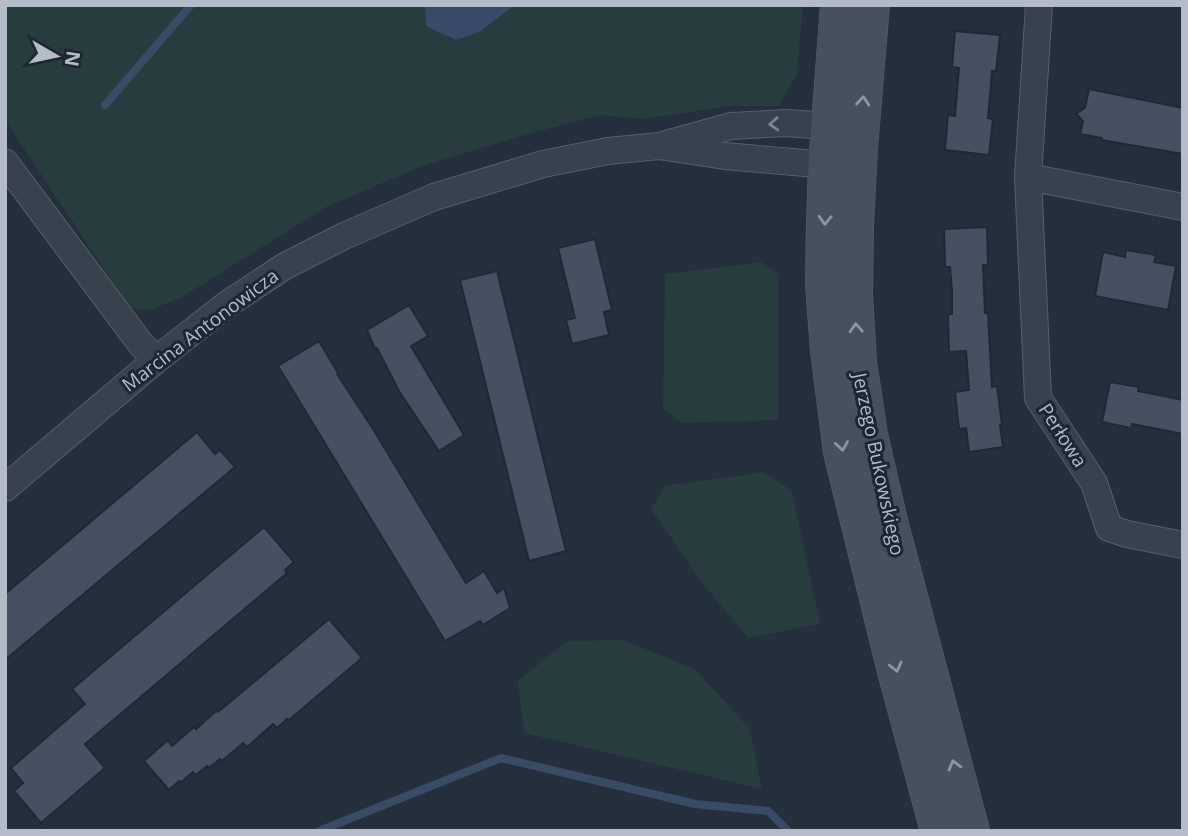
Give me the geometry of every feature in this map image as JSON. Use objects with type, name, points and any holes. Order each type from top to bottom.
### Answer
[{"type":"street","name":"Jerzego Bukowskiego","points":[[839,5],[827,165],[824,283],[829,351],[842,452],[939,831]]},
{"type":"street","name":"Jerzego Bukowskiego","points":[[871,5],[855,225],[854,296],[858,362],[869,435],[971,831]]},
{"type":"street","name":"Perłowa","points":[[1039,5],[1028,177],[1038,398],[1094,483],[1109,528],[1183,545]]},
{"type":"street","name":"Marcina Antonowicza","points":[[5,488],[156,360],[226,305],[285,266],[344,236],[434,197],[543,164],[608,151],[659,146],[731,126],[785,123],[830,126]]},
{"type":"street","points":[[827,165],[859,148],[830,126]]},
{"type":"street","name":"Marcina Antonowicza","points":[[659,146],[725,156],[827,165]]},
{"type":"street","points":[[5,162],[140,343],[156,360]]},
{"type":"street","points":[[1028,177],[1183,207]]},
{"type":"green space","points":[[5,5],[425,5],[426,26],[481,31],[515,5],[803,5],[797,74],[778,106],[729,106],[644,119],[602,115],[425,165],[328,206],[182,297],[147,311],[129,307],[5,120]]},
{"type":"green space","points":[[761,262],[778,274],[778,420],[682,423],[663,408],[665,274]]},
{"type":"green space","points":[[764,472],[792,491],[820,624],[749,638],[703,584],[651,509],[665,486]]},
{"type":"green space","points":[[623,640],[695,669],[750,729],[762,789],[524,733],[518,681],[567,641]]},
{"type":"water","points":[[425,5],[515,5],[481,31],[456,40],[426,26]]},
{"type":"building","points":[[955,31],[1000,35],[996,71],[992,71],[988,118],[993,119],[989,155],[945,150],[948,115],[955,116],[959,68],[952,67]]},
{"type":"building","points":[[1089,89],[1183,108],[1183,154],[1080,134],[1083,121],[1076,114],[1085,108]]},
{"type":"building","points":[[987,227],[988,265],[983,265],[985,313],[988,313],[992,387],[997,386],[1003,447],[969,452],[966,428],[959,429],[955,392],[969,390],[966,351],[949,352],[948,314],[952,314],[952,290],[950,267],[945,267],[944,229]]},
{"type":"building","points":[[595,239],[612,310],[604,312],[609,335],[572,344],[566,320],[575,318],[558,248]]},
{"type":"building","points":[[1126,250],[1156,255],[1154,262],[1176,266],[1168,310],[1095,296],[1103,252],[1125,257]]},
{"type":"building","points":[[497,271],[566,551],[529,561],[460,280]]},
{"type":"building","points":[[409,305],[428,336],[411,346],[464,435],[439,451],[399,391],[367,330]]},
{"type":"building","points":[[319,341],[466,583],[484,571],[497,593],[504,588],[510,608],[483,625],[480,621],[445,641],[278,366]]},
{"type":"building","points":[[1110,382],[1183,400],[1183,434],[1132,424],[1131,428],[1102,422]]},
{"type":"building","points":[[197,432],[215,454],[220,450],[235,467],[5,660],[5,594]]},
{"type":"building","points":[[264,527],[294,562],[285,570],[287,573],[85,744],[105,768],[41,823],[14,791],[23,783],[11,768],[85,704],[72,689]]},
{"type":"building","points":[[329,619],[362,658],[289,720],[277,728],[273,724],[247,747],[243,743],[222,761],[220,759],[209,768],[207,766],[196,775],[193,772],[169,790],[144,761],[168,740],[172,746],[194,727],[196,729]]},
{"type":"waterway","points":[[105,105],[191,5]]},
{"type":"waterway","points":[[319,831],[501,758],[695,804],[768,811],[788,831]]}]
